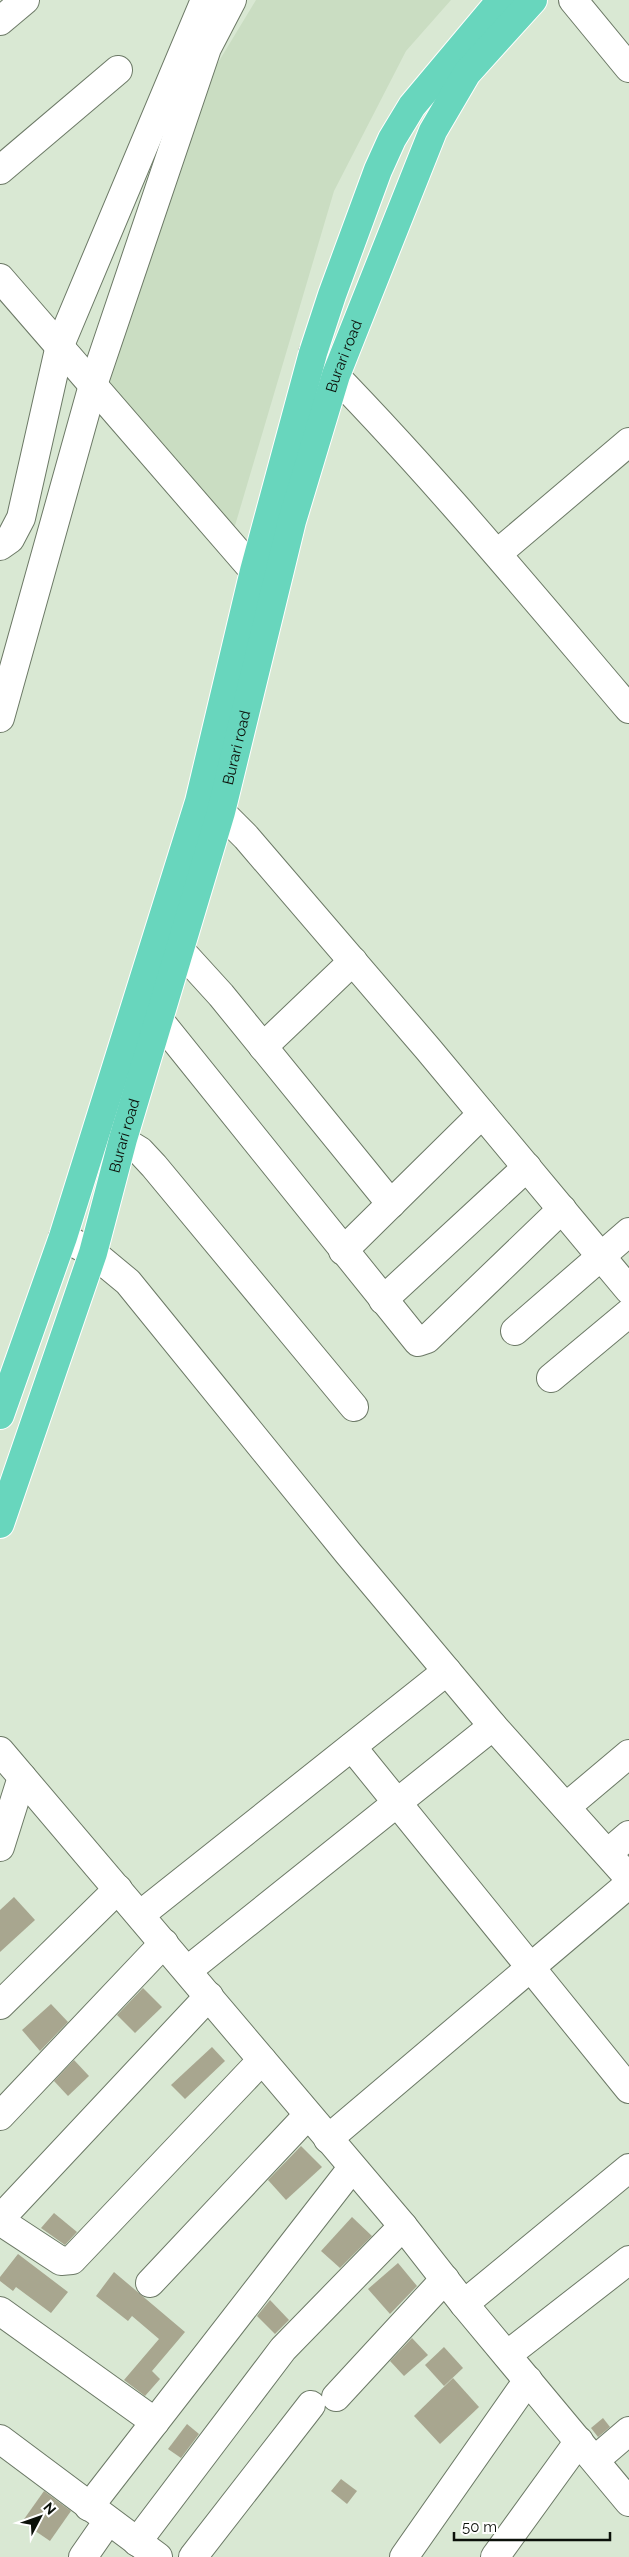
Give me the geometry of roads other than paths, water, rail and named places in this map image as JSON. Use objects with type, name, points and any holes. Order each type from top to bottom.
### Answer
[{"type":"main road","name":"Burari road","points":[[0,1524],[93,1253],[123,1139],[180,950],[210,807],[266,575],[313,353],[374,179],[392,139],[412,106],[501,0]]},
{"type":"main road","name":"Burari road","points":[[266,575],[292,521],[336,375],[432,130],[467,73],[532,0]]},
{"type":"main road","name":"Burari road","points":[[0,1415],[63,1237],[98,1125],[210,807]]},
{"type":"street","points":[[0,21],[25,0]]},
{"type":"street","points":[[0,546],[10,539],[21,518],[205,0]]},
{"type":"street","points":[[0,718],[76,364],[207,48],[232,0]]},
{"type":"street","points":[[572,0],[629,68]]},
{"type":"street","points":[[0,170],[118,70]]},
{"type":"street","points":[[0,278],[266,575]]},
{"type":"street","points":[[313,353],[402,446],[498,554],[629,709]]},
{"type":"street","points":[[498,554],[629,442]]},
{"type":"street","points":[[210,807],[246,837],[353,961],[629,1290]]},
{"type":"street","points":[[180,950],[263,1047],[391,1204]]},
{"type":"street","points":[[263,1047],[353,961]]},
{"type":"street","points":[[159,1020],[411,1336],[418,1342],[427,1339],[562,1209]]},
{"type":"street","points":[[343,1251],[482,1114]]},
{"type":"street","points":[[98,1125],[140,1151],[154,1166],[354,1407]]},
{"type":"street","points":[[383,1300],[527,1167]]},
{"type":"street","points":[[515,1331],[629,1232]]},
{"type":"street","points":[[63,1237],[111,1265],[128,1282],[348,1553],[493,1726],[629,1878]]},
{"type":"street","points":[[551,1378],[629,1313]]},
{"type":"street","points":[[140,1914],[447,1671]]},
{"type":"street","points":[[188,1970],[493,1726]]},
{"type":"street","points":[[352,1747],[529,1968],[629,2089]]},
{"type":"street","points":[[0,1751],[188,1970],[352,2168],[403,2226],[507,2356],[587,2451],[627,2495]]},
{"type":"street","points":[[566,1807],[629,1754]]},
{"type":"street","points":[[0,1847],[22,1777]]},
{"type":"street","points":[[608,1853],[629,1834]]},
{"type":"street","points":[[328,2139],[629,1884]]},
{"type":"street","points":[[0,2004],[118,1889]]},
{"type":"street","points":[[0,2116],[164,1942]]},
{"type":"street","points":[[209,1996],[0,2220],[60,2261],[72,2260],[262,2060]]},
{"type":"street","points":[[150,2283],[308,2115]]},
{"type":"street","points":[[83,2557],[99,2514],[155,2422],[352,2168]]},
{"type":"street","points":[[464,2304],[629,2168]]},
{"type":"street","points":[[0,2439],[147,2550],[283,2349],[403,2226]]},
{"type":"street","points":[[507,2356],[629,2260]]},
{"type":"street","points":[[336,2397],[445,2280]]},
{"type":"street","points":[[0,2312],[155,2422]]},
{"type":"street","points":[[404,2557],[528,2380]]},
{"type":"street","points":[[193,2557],[311,2405]]},
{"type":"street","points":[[495,2557],[587,2451],[629,2431]]}]
